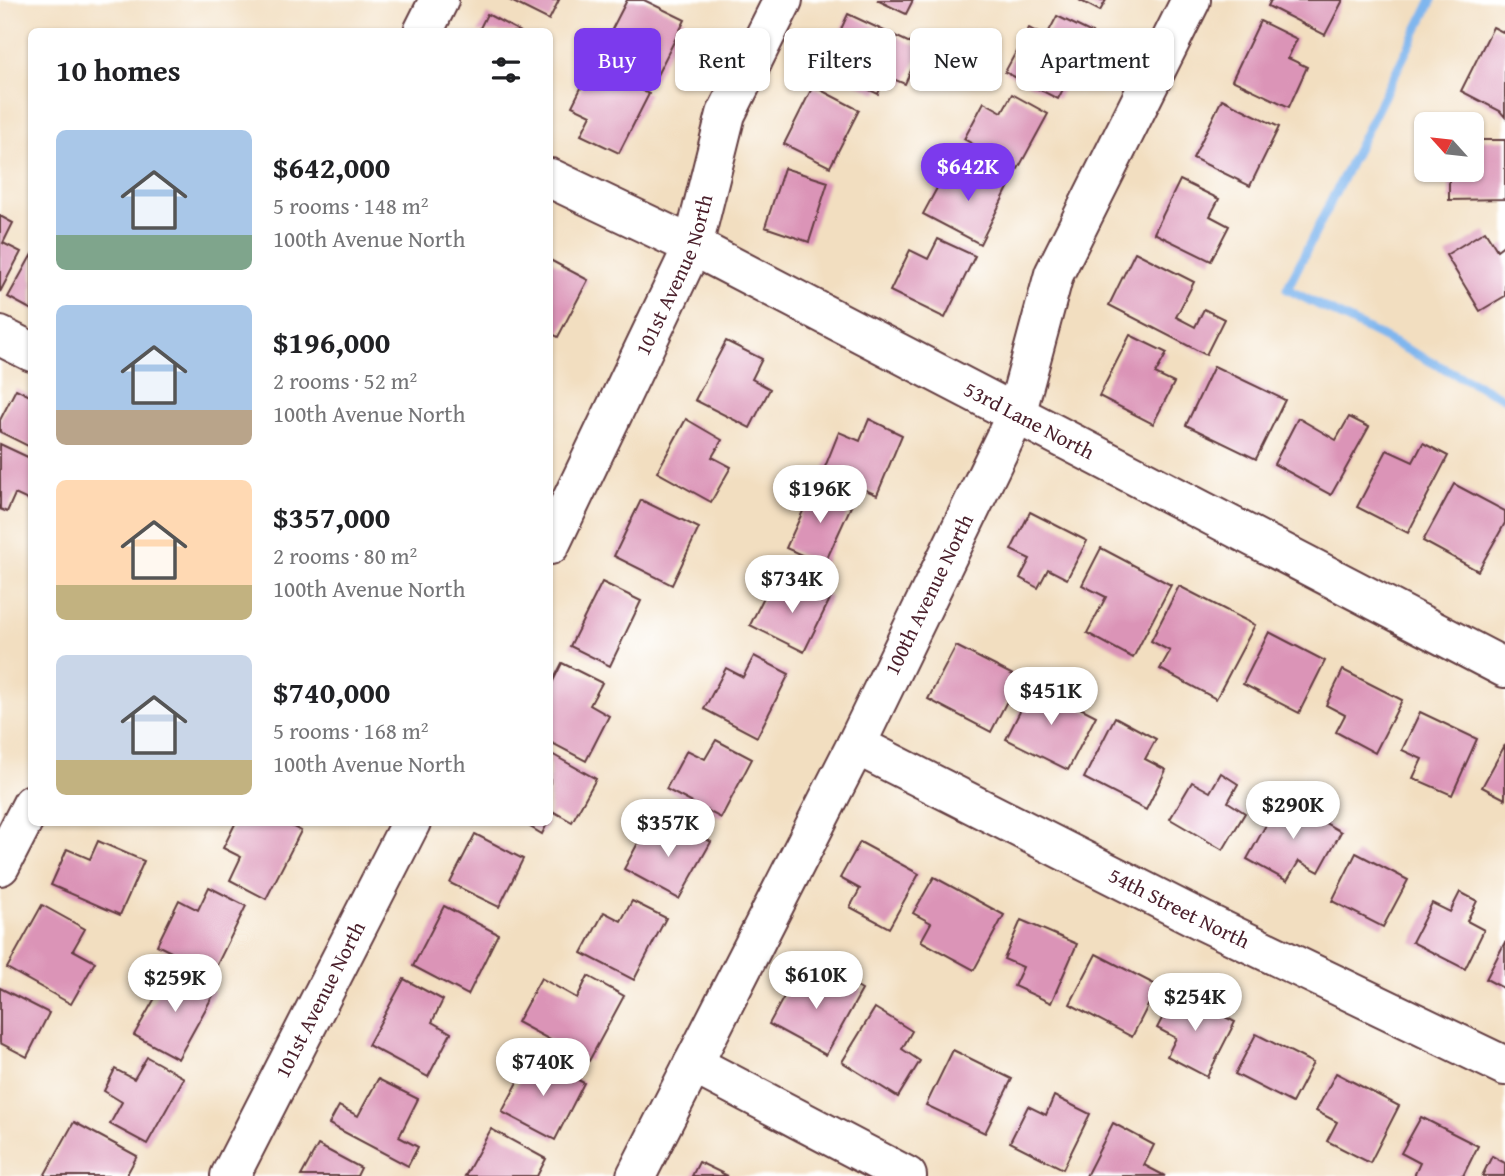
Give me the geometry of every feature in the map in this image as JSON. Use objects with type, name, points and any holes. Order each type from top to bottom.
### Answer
[{"type":"street","points":[[425,28],[439,0]]},
{"type":"street","name":"101st Avenue North","points":[[553,539],[694,246],[726,114],[783,0]]},
{"type":"street","name":"100th Avenue North","points":[[636,1176],[856,745],[1016,415],[1054,274],[1191,0]]},
{"type":"street","name":"53rd Lane North","points":[[553,179],[694,246],[1505,668]]},
{"type":"street","name":"54th Street North","points":[[856,745],[1203,921],[1505,1066]]},
{"type":"street","points":[[0,866],[28,812]]},
{"type":"street","name":"101st Avenue North","points":[[230,1176],[409,826]]},
{"type":"street","points":[[693,1064],[907,1176]]},
{"type":"building","points":[[509,0],[559,0],[549,20]]},
{"type":"building","points":[[627,0],[644,0],[685,20],[681,28],[675,28],[675,40],[661,67],[661,28],[613,28]]},
{"type":"building","points":[[877,0],[913,0],[906,14]]},
{"type":"building","points":[[1079,0],[1106,0],[1100,11]]},
{"type":"building","points":[[1271,0],[1343,0],[1325,35],[1268,6]]},
{"type":"building","points":[[487,14],[513,28],[480,28]]},
{"type":"building","points":[[848,14],[878,28],[842,28]]},
{"type":"building","points":[[1057,16],[1082,28],[1051,28]]},
{"type":"building","points":[[1260,21],[1297,39],[1288,58],[1307,67],[1289,107],[1232,80]]},
{"type":"building","points":[[1493,27],[1505,33],[1505,117],[1500,111],[1461,91]]},
{"type":"building","points":[[896,36],[910,43],[910,73],[905,84],[896,80]]},
{"type":"building","points":[[1016,52],[1016,78],[1005,72]]},
{"type":"building","points":[[580,91],[643,91],[649,94],[619,153],[581,135],[591,115],[572,106]]},
{"type":"building","points":[[810,91],[823,91],[859,110],[830,167],[784,144]]},
{"type":"building","points":[[1042,91],[1062,91],[1058,99]]},
{"type":"building","points":[[1012,94],[1048,114],[1018,169],[964,139],[984,102],[1002,112]]},
{"type":"building","points":[[1222,99],[1279,127],[1250,186],[1193,158]]},
{"type":"building","points":[[1484,140],[1505,140],[1505,199],[1449,200],[1449,182],[1484,182]]},
{"type":"building","points":[[973,165],[1010,184],[980,244],[923,214],[944,175],[962,184]]},
{"type":"building","points":[[784,168],[828,182],[809,242],[765,227]]},
{"type":"building","points":[[1180,180],[1219,199],[1210,216],[1229,226],[1211,261],[1154,233]]},
{"type":"building","points":[[0,216],[13,223],[3,243],[21,252],[0,292]]},
{"type":"building","points":[[1485,231],[1497,250],[1505,244],[1505,296],[1480,311],[1446,255]]},
{"type":"building","points":[[938,239],[975,256],[945,318],[890,291],[910,250],[928,259]]},
{"type":"building","points":[[1135,252],[1194,282],[1176,317],[1195,327],[1204,309],[1224,319],[1206,355],[1109,305]]},
{"type":"building","points":[[28,261],[28,308],[8,297]]},
{"type":"building","points":[[553,262],[588,280],[558,337],[553,334]]},
{"type":"building","points":[[1130,335],[1167,353],[1155,374],[1174,383],[1153,424],[1099,396]]},
{"type":"building","points":[[726,341],[762,359],[752,379],[770,389],[750,428],[695,400]]},
{"type":"building","points":[[1214,366],[1285,400],[1256,459],[1186,425]]},
{"type":"building","points":[[16,389],[28,395],[28,446],[0,432],[0,420]]},
{"type":"building","points":[[1349,417],[1369,427],[1331,495],[1274,464],[1298,418],[1336,440]]},
{"type":"building","points":[[686,419],[722,440],[712,457],[731,467],[711,502],[657,472]]},
{"type":"building","points":[[869,419],[902,435],[877,495],[823,472],[839,432],[860,441]]},
{"type":"building","points":[[1423,443],[1448,456],[1408,533],[1357,507],[1387,450],[1413,462]]},
{"type":"building","points":[[0,444],[28,457],[28,500],[15,494],[7,512],[0,509]]},
{"type":"building","points":[[1454,484],[1505,511],[1505,523],[1478,571],[1423,541]]},
{"type":"building","points":[[815,485],[853,502],[824,565],[786,548]]},
{"type":"building","points":[[641,500],[699,528],[672,585],[614,556]]},
{"type":"building","points":[[1030,512],[1087,541],[1067,579],[1048,569],[1038,588],[1020,578],[1030,559],[1011,550]]},
{"type":"building","points":[[1101,548],[1171,585],[1133,658],[1087,633],[1106,597],[1082,585]]},
{"type":"building","points":[[795,580],[831,597],[804,652],[750,625],[768,589],[786,597]]},
{"type":"building","points":[[602,582],[641,601],[610,666],[570,646]]},
{"type":"building","points":[[1179,586],[1255,625],[1216,699],[1160,669],[1170,651],[1151,641]]},
{"type":"building","points":[[1269,632],[1325,661],[1299,713],[1243,684]]},
{"type":"building","points":[[956,646],[1019,678],[991,732],[928,699]]},
{"type":"building","points":[[754,656],[789,674],[757,737],[704,709],[726,668],[743,677]]},
{"type":"building","points":[[562,663],[602,683],[590,705],[609,716],[586,761],[553,744],[553,681]]},
{"type":"building","points":[[1343,670],[1402,700],[1375,753],[1336,732],[1345,715],[1326,705]]},
{"type":"building","points":[[1034,684],[1096,716],[1068,770],[1006,739]]},
{"type":"building","points":[[1420,712],[1477,739],[1452,795],[1413,778],[1422,759],[1402,750]]},
{"type":"building","points":[[1115,717],[1156,739],[1145,759],[1166,770],[1146,810],[1084,778]]},
{"type":"building","points":[[716,740],[752,759],[721,818],[666,789],[687,750],[705,759]]},
{"type":"building","points":[[1505,745],[1505,799],[1482,787]]},
{"type":"building","points":[[553,755],[596,779],[572,822],[554,812],[553,814]]},
{"type":"building","points":[[1221,773],[1238,784],[1228,802],[1245,813],[1223,850],[1170,819],[1192,782],[1210,792]]},
{"type":"building","points":[[1281,798],[1341,832],[1319,872],[1299,861],[1287,881],[1247,859]]},
{"type":"building","points":[[674,821],[711,842],[679,899],[624,869],[645,830],[663,841]]},
{"type":"building","points":[[234,826],[292,826],[301,831],[266,899],[230,880],[241,857],[223,848]]},
{"type":"building","points":[[529,826],[546,826],[542,834]]},
{"type":"building","points":[[475,834],[523,859],[499,907],[450,883]]},
{"type":"building","points":[[98,841],[144,861],[120,915],[51,885],[67,849],[90,859]]},
{"type":"building","points":[[860,842],[919,874],[889,928],[850,907],[860,889],[840,878]]},
{"type":"building","points":[[1356,853],[1408,880],[1383,927],[1332,901]]},
{"type":"building","points":[[934,877],[1004,915],[974,970],[921,941],[931,923],[913,913]]},
{"type":"building","points":[[209,887],[246,906],[213,973],[157,945],[179,900],[198,910]]},
{"type":"building","points":[[1460,892],[1477,901],[1467,921],[1484,930],[1465,969],[1412,942],[1432,903],[1450,912]]},
{"type":"building","points":[[632,901],[666,918],[634,980],[582,953],[604,912],[621,921]]},
{"type":"building","points":[[42,905],[85,929],[73,950],[95,962],[71,1004],[7,968]]},
{"type":"building","points":[[444,906],[498,934],[468,995],[413,966]]},
{"type":"building","points":[[1021,920],[1077,944],[1051,1003],[1014,986],[1023,967],[1004,959]]},
{"type":"building","points":[[1505,942],[1505,989],[1486,979]]},
{"type":"building","points":[[1096,954],[1158,986],[1132,1037],[1070,1004]]},
{"type":"building","points":[[172,968],[215,992],[178,1059],[134,1035]]},
{"type":"building","points":[[824,968],[862,990],[826,1055],[769,1024],[793,980],[812,990]]},
{"type":"building","points":[[588,976],[624,996],[589,1061],[517,1022],[541,978],[577,998]]},
{"type":"building","points":[[404,979],[443,1000],[432,1022],[451,1033],[428,1077],[368,1045]]},
{"type":"building","points":[[0,988],[49,1013],[27,1057],[0,1043]]},
{"type":"building","points":[[1176,992],[1235,1022],[1207,1077],[1167,1056],[1176,1038],[1157,1028]]},
{"type":"building","points":[[875,1008],[912,1031],[902,1049],[920,1061],[898,1097],[842,1062]]},
{"type":"building","points":[[1256,1034],[1313,1063],[1292,1103],[1235,1074]]},
{"type":"building","points":[[953,1050],[1012,1079],[985,1133],[926,1105]]},
{"type":"building","points":[[532,1056],[584,1083],[555,1140],[502,1112]]},
{"type":"building","points":[[147,1057],[184,1078],[147,1144],[110,1124],[122,1102],[104,1091],[115,1069],[134,1079]]},
{"type":"building","points":[[1336,1073],[1399,1106],[1370,1163],[1327,1141],[1337,1122],[1316,1111]]},
{"type":"building","points":[[378,1079],[418,1099],[399,1137],[418,1147],[408,1166],[329,1124],[339,1106],[358,1116]]},
{"type":"building","points":[[1054,1096],[1090,1114],[1063,1169],[1010,1142],[1028,1106],[1046,1115]]},
{"type":"building","points":[[1421,1117],[1478,1146],[1463,1176],[1414,1176],[1420,1163],[1401,1153]]},
{"type":"building","points":[[74,1122],[137,1156],[126,1176],[44,1176]]},
{"type":"building","points":[[1113,1123],[1154,1145],[1144,1165],[1165,1176],[1086,1176]]},
{"type":"building","points":[[491,1129],[546,1159],[537,1176],[465,1176]]},
{"type":"building","points":[[318,1145],[361,1168],[357,1176],[301,1176]]},
{"type":"building","points":[[1492,1156],[1505,1163],[1505,1176],[1482,1176]]},
{"type":"building","points":[[699,1162],[728,1176],[692,1176]]},
{"type":"waterway","points":[[1432,0],[1287,289],[1505,399]]}]
